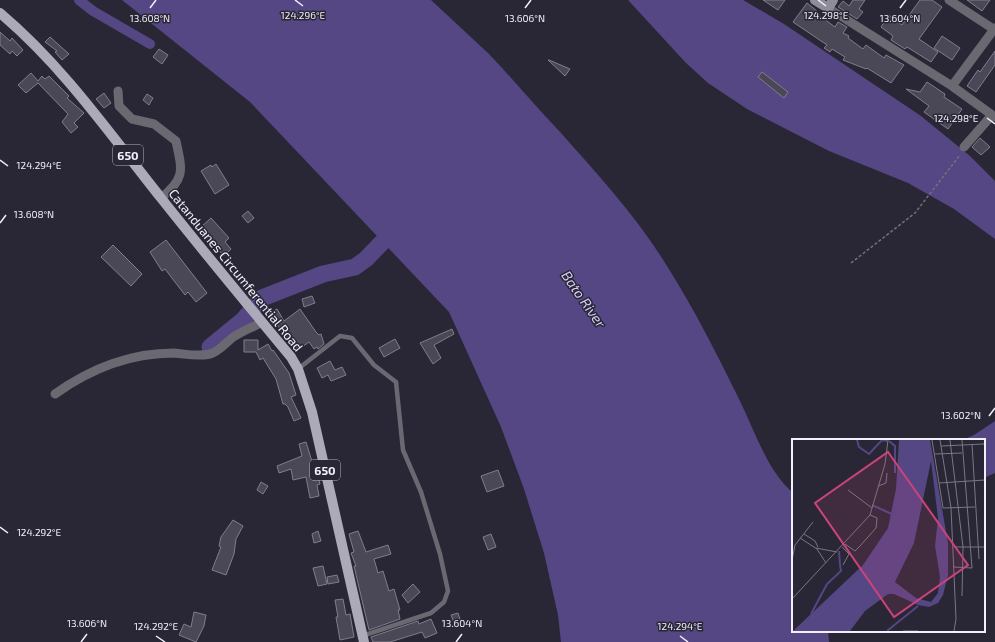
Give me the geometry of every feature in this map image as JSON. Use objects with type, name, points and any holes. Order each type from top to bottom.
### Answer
[{"type":"main road","name":"Catanduanes Circumferential Road","points":[[0,13],[56,66],[102,121],[161,198],[291,357],[298,369],[312,412],[363,639]]},
{"type":"street","points":[[815,0],[831,4],[952,86],[993,116],[963,150]]},
{"type":"street","points":[[949,0],[995,29],[952,86]]},
{"type":"street","points":[[118,91],[119,106],[132,118],[154,124],[176,141],[182,169],[175,186],[161,198]]},
{"type":"street","points":[[55,394],[75,380],[95,370],[134,356],[175,353],[199,357],[213,354],[234,337],[262,322]]},
{"type":"lane","points":[[298,369],[340,336],[352,338],[374,365],[396,382],[403,450],[421,492],[440,554],[448,591],[444,602],[432,613],[363,639]]},
{"type":"path","points":[[851,263],[915,213],[963,150]]},
{"type":"water","name":"Bato River","points":[[122,0],[431,0],[488,53],[561,133],[630,214],[655,248],[687,299],[714,348],[768,461],[775,473],[792,492],[792,632],[828,632],[829,642],[561,642],[558,615],[544,553],[524,489],[501,427],[449,312],[250,102]]},
{"type":"water","points":[[628,0],[743,0],[784,24],[921,116],[970,156],[995,181],[995,239],[954,209],[908,183],[829,151],[747,109],[708,83],[686,63]]},
{"type":"water","points":[[995,421],[995,473],[985,478],[985,439],[964,439],[974,435]]},
{"type":"building","points":[[763,0],[785,0],[778,10]]},
{"type":"building","points":[[853,0],[865,0],[859,9],[863,12],[857,19],[838,7],[843,1],[849,6]]},
{"type":"building","points":[[920,0],[932,0],[942,7],[919,39],[938,52],[931,62],[907,47],[905,49],[891,40],[893,36],[881,27],[889,15],[902,25]]},
{"type":"building","points":[[967,0],[990,0],[982,11]]},
{"type":"building","points":[[807,3],[817,11],[816,13],[835,27],[838,22],[847,27],[843,33],[849,36],[848,38],[863,49],[866,45],[884,58],[886,55],[904,65],[891,83],[867,68],[866,69],[843,60],[845,57],[832,49],[830,52],[824,48],[827,45],[793,22]]},
{"type":"building","points":[[0,32],[10,41],[12,38],[23,50],[17,56],[12,51],[10,54],[0,45]]},
{"type":"building","points":[[942,36],[960,48],[952,60],[934,48]]},
{"type":"building","points":[[50,37],[69,54],[62,60],[55,52],[57,51],[45,42]]},
{"type":"building","points":[[159,49],[168,55],[162,64],[153,57]]},
{"type":"building","points":[[995,51],[995,65],[976,92],[967,86],[978,70],[980,72]]},
{"type":"building","points":[[549,60],[570,69],[565,76]]},
{"type":"building","points":[[762,72],[788,92],[784,98],[758,77]]},
{"type":"building","points":[[31,73],[38,81],[42,76],[45,79],[49,76],[69,96],[67,98],[84,113],[74,123],[78,127],[71,133],[62,122],[68,114],[38,83],[26,93],[18,85]]},
{"type":"building","points":[[927,82],[945,94],[944,97],[962,109],[948,129],[924,112],[929,106],[906,89],[920,92]]},
{"type":"building","points":[[104,93],[111,103],[104,108],[96,99]]},
{"type":"building","points":[[147,94],[153,98],[149,105],[143,100]]},
{"type":"building","points":[[980,138],[990,147],[981,155],[972,147]]},
{"type":"building","points":[[216,164],[229,185],[215,194],[201,171],[211,165],[212,167]]},
{"type":"building","points":[[248,211],[254,218],[248,223],[242,216]]},
{"type":"building","points":[[211,218],[229,238],[225,242],[231,249],[224,256],[199,229]]},
{"type":"building","points":[[166,240],[207,293],[196,302],[188,292],[185,295],[165,269],[162,271],[150,252]]},
{"type":"building","points":[[113,245],[142,274],[131,286],[101,257]]},
{"type":"building","points":[[312,296],[315,303],[304,307],[302,299]]},
{"type":"building","points":[[277,309],[284,321],[300,309],[316,332],[319,335],[321,334],[324,344],[318,349],[317,347],[314,349],[309,342],[298,350],[292,341],[290,342],[269,314]]},
{"type":"building","points":[[452,329],[454,334],[434,345],[441,358],[433,364],[420,343]]},
{"type":"building","points":[[395,339],[400,348],[384,357],[379,348]]},
{"type":"building","points":[[244,340],[258,340],[258,350],[268,344],[272,351],[273,350],[289,373],[296,395],[291,397],[301,418],[294,421],[288,407],[283,404],[276,379],[263,358],[260,360],[256,352],[244,352]]},
{"type":"building","points":[[330,361],[335,370],[342,367],[346,375],[331,381],[328,375],[322,378],[317,368]]},
{"type":"building","points":[[306,442],[313,465],[315,465],[320,484],[317,485],[319,496],[310,498],[306,477],[293,480],[291,469],[279,473],[277,466],[302,456],[299,444]]},
{"type":"building","points":[[498,470],[504,486],[487,492],[481,476]]},
{"type":"building","points":[[261,482],[268,486],[263,494],[257,490]]},
{"type":"building","points":[[233,520],[243,526],[236,539],[234,554],[226,575],[212,570],[221,547],[219,546],[221,537]]},
{"type":"building","points":[[318,531],[321,541],[314,543],[312,534]]},
{"type":"building","points":[[358,531],[366,552],[388,545],[391,554],[374,559],[378,573],[383,571],[389,591],[394,589],[400,610],[398,610],[400,619],[369,630],[354,566],[356,566],[351,553],[354,552],[349,534]]},
{"type":"building","points":[[491,534],[496,547],[488,550],[483,537]]},
{"type":"building","points":[[323,566],[327,584],[318,586],[313,568]]},
{"type":"building","points":[[337,575],[339,582],[328,584],[327,577]]},
{"type":"building","points":[[413,584],[420,592],[408,603],[402,595]]},
{"type":"building","points":[[343,599],[346,615],[350,614],[354,637],[340,640],[335,600]]},
{"type":"building","points":[[194,612],[206,615],[204,626],[196,642],[179,635],[184,624],[191,627]]},
{"type":"building","points":[[458,613],[461,622],[455,625],[451,615]]},
{"type":"building","points":[[431,619],[437,633],[425,638],[422,632],[390,642],[373,642],[371,637],[418,621],[419,624]]},
{"type":"waterway","points":[[79,0],[93,11],[150,44]]},
{"type":"waterway","points":[[210,347],[243,320],[262,298],[323,274],[355,267],[366,259],[398,226]]}]
